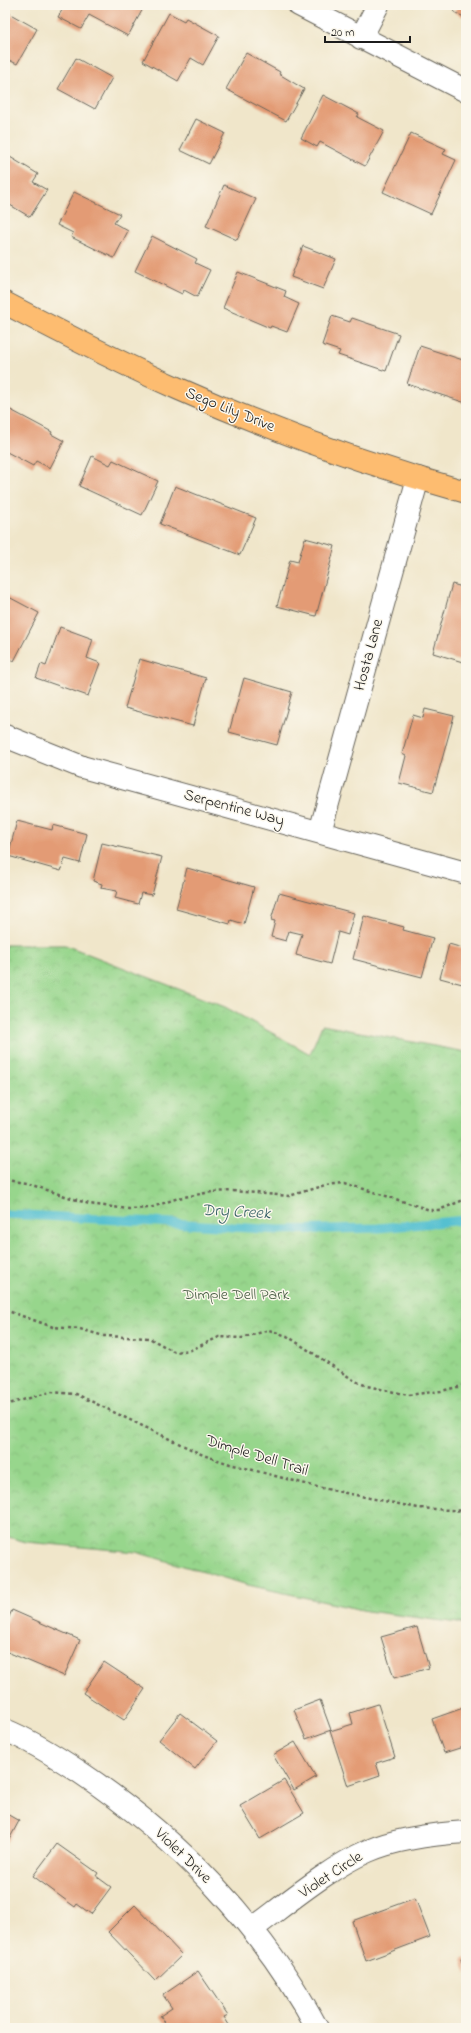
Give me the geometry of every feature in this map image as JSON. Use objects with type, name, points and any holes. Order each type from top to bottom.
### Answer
[{"type":"main road","name":"Sego Lily Drive","points":[[5,303],[84,344],[178,389],[286,433],[418,478],[466,492]]},
{"type":"street","points":[[300,5],[466,92]]},
{"type":"street","points":[[361,38],[378,5]]},
{"type":"street","name":"Hosta Lane","points":[[320,832],[418,478]]},
{"type":"street","name":"Serpentine Way","points":[[5,736],[82,767],[466,873]]},
{"type":"street","name":"Violet Drive","points":[[5,1730],[57,1758],[108,1791],[158,1831],[208,1879],[252,1929],[304,2004],[317,2028]]},
{"type":"street","name":"Violet Circle","points":[[252,1929],[336,1869],[368,1851],[406,1840],[466,1832]]},
{"type":"path","points":[[5,1180],[26,1183],[89,1204],[129,1209],[150,1208],[178,1198],[212,1192],[233,1191],[289,1196],[325,1185],[345,1183],[430,1210],[439,1210],[466,1199]]},
{"type":"path","points":[[5,1310],[53,1326],[80,1329],[104,1336],[149,1338],[175,1352],[191,1350],[219,1338],[242,1338],[269,1330],[287,1336],[355,1380],[367,1386],[408,1395],[435,1392],[466,1385]]},
{"type":"path","name":"Dimple Dell Trail","points":[[5,1405],[51,1392],[76,1394],[203,1454],[230,1464],[317,1487],[418,1508],[466,1511]]},
{"type":"green space","name":"Dimple Dell Park","points":[[5,945],[65,945],[225,1007],[310,1054],[322,1025],[466,1052],[466,1624],[367,1611],[248,1585],[136,1552],[26,1542],[5,1536]]},
{"type":"building","points":[[65,5],[145,5],[128,36],[89,15],[81,29],[58,17]]},
{"type":"building","points":[[458,5],[466,5],[466,18],[454,12]]},
{"type":"building","points":[[5,11],[37,29],[17,64],[5,58]]},
{"type":"building","points":[[169,13],[184,21],[186,18],[219,36],[203,65],[191,58],[178,81],[143,61]]},
{"type":"building","points":[[246,53],[280,72],[279,74],[304,89],[286,121],[226,89]]},
{"type":"building","points":[[76,58],[112,78],[95,109],[58,89]]},
{"type":"building","points":[[323,95],[359,114],[357,117],[384,131],[365,166],[320,142],[317,147],[301,138]]},
{"type":"building","points":[[196,119],[225,133],[209,164],[180,150]]},
{"type":"building","points":[[411,133],[446,149],[443,154],[456,160],[431,214],[383,192]]},
{"type":"building","points":[[5,154],[38,174],[33,182],[47,190],[30,217],[5,202]]},
{"type":"building","points":[[224,185],[256,199],[237,240],[206,226]]},
{"type":"building","points":[[74,192],[120,214],[114,223],[128,231],[114,258],[71,237],[73,233],[57,225]]},
{"type":"building","points":[[152,236],[197,259],[195,263],[210,270],[197,297],[184,290],[182,294],[135,271]]},
{"type":"building","points":[[303,246],[336,259],[323,289],[291,277]]},
{"type":"building","points":[[238,272],[286,291],[284,297],[299,304],[287,332],[271,326],[270,328],[223,308]]},
{"type":"building","points":[[332,316],[350,322],[352,318],[399,334],[386,371],[338,355],[340,351],[322,345]]},
{"type":"building","points":[[420,346],[466,361],[466,403],[407,384]]},
{"type":"building","points":[[7,408],[52,432],[51,434],[64,441],[50,468],[36,461],[33,466],[5,451],[5,412]]},
{"type":"building","points":[[92,456],[110,465],[113,460],[158,481],[142,515],[79,486]]},
{"type":"building","points":[[175,486],[256,518],[240,555],[160,524]]},
{"type":"building","points":[[305,538],[335,546],[316,616],[277,606],[290,560],[298,562]]},
{"type":"building","points":[[452,584],[466,588],[466,663],[433,653]]},
{"type":"building","points":[[5,595],[39,613],[14,661],[5,657]]},
{"type":"building","points":[[60,627],[93,639],[87,658],[100,663],[88,696],[36,678],[41,664],[46,666]]},
{"type":"building","points":[[139,659],[206,678],[193,726],[125,708]]},
{"type":"building","points":[[244,678],[292,692],[277,745],[229,732]]},
{"type":"building","points":[[425,709],[454,716],[433,792],[399,783],[406,756],[402,754],[413,715],[423,718]]},
{"type":"building","points":[[17,821],[52,830],[53,825],[87,834],[80,863],[65,859],[61,871],[8,856]]},
{"type":"building","points":[[102,843],[162,857],[152,895],[141,893],[138,904],[115,898],[117,891],[101,888],[102,884],[93,881]]},
{"type":"building","points":[[187,868],[254,887],[244,924],[231,920],[230,924],[176,909]]},
{"type":"building","points":[[279,893],[354,913],[348,935],[338,932],[330,964],[296,955],[302,934],[289,931],[286,941],[271,937],[275,921],[271,920]]},
{"type":"building","points":[[364,916],[404,927],[403,930],[433,938],[422,977],[353,959]]},
{"type":"building","points":[[449,944],[466,949],[466,985],[440,978]]},
{"type":"building","points":[[12,1610],[80,1640],[64,1676],[5,1651],[5,1626]]},
{"type":"building","points":[[417,1627],[429,1668],[394,1678],[381,1637]]},
{"type":"building","points":[[104,1662],[145,1689],[124,1720],[83,1693]]},
{"type":"building","points":[[320,1700],[331,1730],[306,1739],[294,1710]]},
{"type":"building","points":[[378,1704],[395,1757],[376,1763],[380,1775],[348,1786],[330,1731],[353,1724],[350,1713]]},
{"type":"building","points":[[466,1707],[466,1746],[444,1753],[432,1719]]},
{"type":"building","points":[[180,1713],[217,1741],[195,1769],[159,1740]]},
{"type":"building","points":[[295,1742],[316,1777],[294,1790],[273,1755]]},
{"type":"building","points":[[284,1780],[304,1813],[260,1839],[240,1806]]},
{"type":"building","points":[[5,1813],[19,1821],[5,1847]]},
{"type":"building","points":[[57,1844],[98,1873],[96,1876],[111,1887],[91,1914],[77,1904],[75,1907],[33,1876]]},
{"type":"building","points":[[415,1898],[430,1937],[366,1961],[352,1921]]},
{"type":"building","points":[[135,1905],[182,1955],[155,1981],[108,1932]]},
{"type":"building","points":[[466,1957],[466,1974],[461,1959]]},
{"type":"building","points":[[198,1971],[228,2015],[224,2017],[231,2028],[168,2028],[160,2016],[172,2008],[163,1995]]},
{"type":"waterway","name":"Dry Creek","points":[[5,1214],[279,1230],[378,1228],[466,1220]]}]
